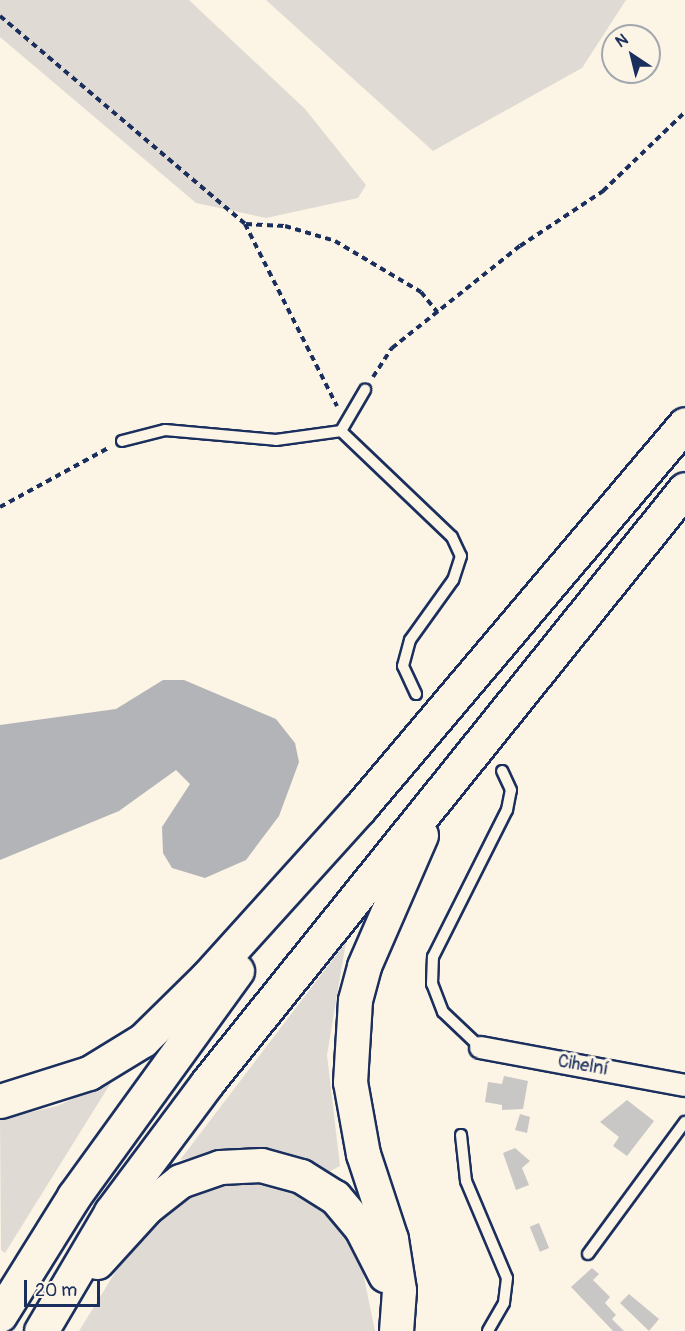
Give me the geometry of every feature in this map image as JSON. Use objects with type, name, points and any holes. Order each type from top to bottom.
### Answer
[{"type":"highway","points":[[0,1101],[90,1073],[143,1040],[207,977],[359,809],[685,423]]},
{"type":"highway","points":[[45,1323],[111,1212],[200,1092],[466,758],[685,489]]},
{"type":"highway","points":[[396,1328],[399,1290],[391,1239],[363,1154],[350,1082],[355,1000],[375,930],[408,856],[466,758]]},
{"type":"highway","points":[[0,1315],[74,1196],[359,809]]},
{"type":"highway","points":[[45,1323],[162,1193],[199,1172],[240,1164],[301,1176],[349,1212],[385,1275],[396,1328]]},
{"type":"street","name":"Cihelní","points":[[480,1047],[685,1085]]},
{"type":"lane","points":[[341,431],[365,390]]},
{"type":"lane","points":[[122,441],[165,430],[276,440],[341,431]]},
{"type":"lane","points":[[341,431],[452,537],[461,556],[453,580],[410,640],[403,666],[416,694]]},
{"type":"lane","points":[[480,1047],[443,1012],[432,984],[433,957],[507,810],[511,790],[502,771]]},
{"type":"lane","points":[[588,1254],[685,1122]]},
{"type":"lane","points":[[461,1135],[466,1181],[507,1278],[504,1303],[488,1331]]},
{"type":"path","points":[[0,16],[245,224],[300,341],[334,404],[349,416]]},
{"type":"path","points":[[365,390],[392,348],[520,246],[603,191],[685,112]]},
{"type":"path","points":[[245,224],[285,226],[335,241],[421,292],[437,312]]},
{"type":"path","points":[[0,507],[122,441]]},
{"type":"shaded area","points":[[0,0],[189,0],[305,109],[366,185],[358,198],[266,218],[196,203],[0,37]]},
{"type":"shaded area","points":[[266,0],[626,0],[610,24],[601,24],[601,39],[582,68],[433,151]]},
{"type":"shaded area","points":[[163,680],[184,680],[276,719],[295,743],[299,762],[279,816],[246,860],[205,878],[172,868],[163,853],[162,827],[190,784],[176,770],[119,811],[0,860],[0,725],[116,709]]},
{"type":"shaded area","points":[[346,942],[327,1055],[340,1166],[327,1173],[276,1154],[237,1149],[180,1160]]},
{"type":"shaded area","points":[[112,1081],[5,1253],[1,1250],[0,1119],[57,1106]]},
{"type":"shaded area","points":[[252,1184],[283,1189],[318,1206],[340,1226],[360,1258],[375,1331],[79,1331],[137,1237],[165,1210],[214,1186]]},
{"type":"building","points":[[504,1076],[528,1081],[523,1109],[502,1110],[502,1105],[485,1102],[488,1082],[502,1084]]},
{"type":"building","points":[[627,1100],[654,1121],[627,1156],[613,1146],[619,1137],[600,1122]]},
{"type":"building","points":[[520,1114],[530,1117],[527,1133],[515,1130]]},
{"type":"building","points":[[515,1148],[530,1161],[522,1168],[529,1185],[516,1190],[503,1153]]},
{"type":"building","points":[[539,1223],[549,1248],[540,1252],[530,1227]]},
{"type":"building","points":[[592,1268],[599,1274],[593,1280],[610,1297],[605,1303],[616,1315],[612,1319],[624,1331],[613,1331],[571,1287]]},
{"type":"building","points":[[629,1294],[659,1319],[649,1331],[620,1303]]}]
